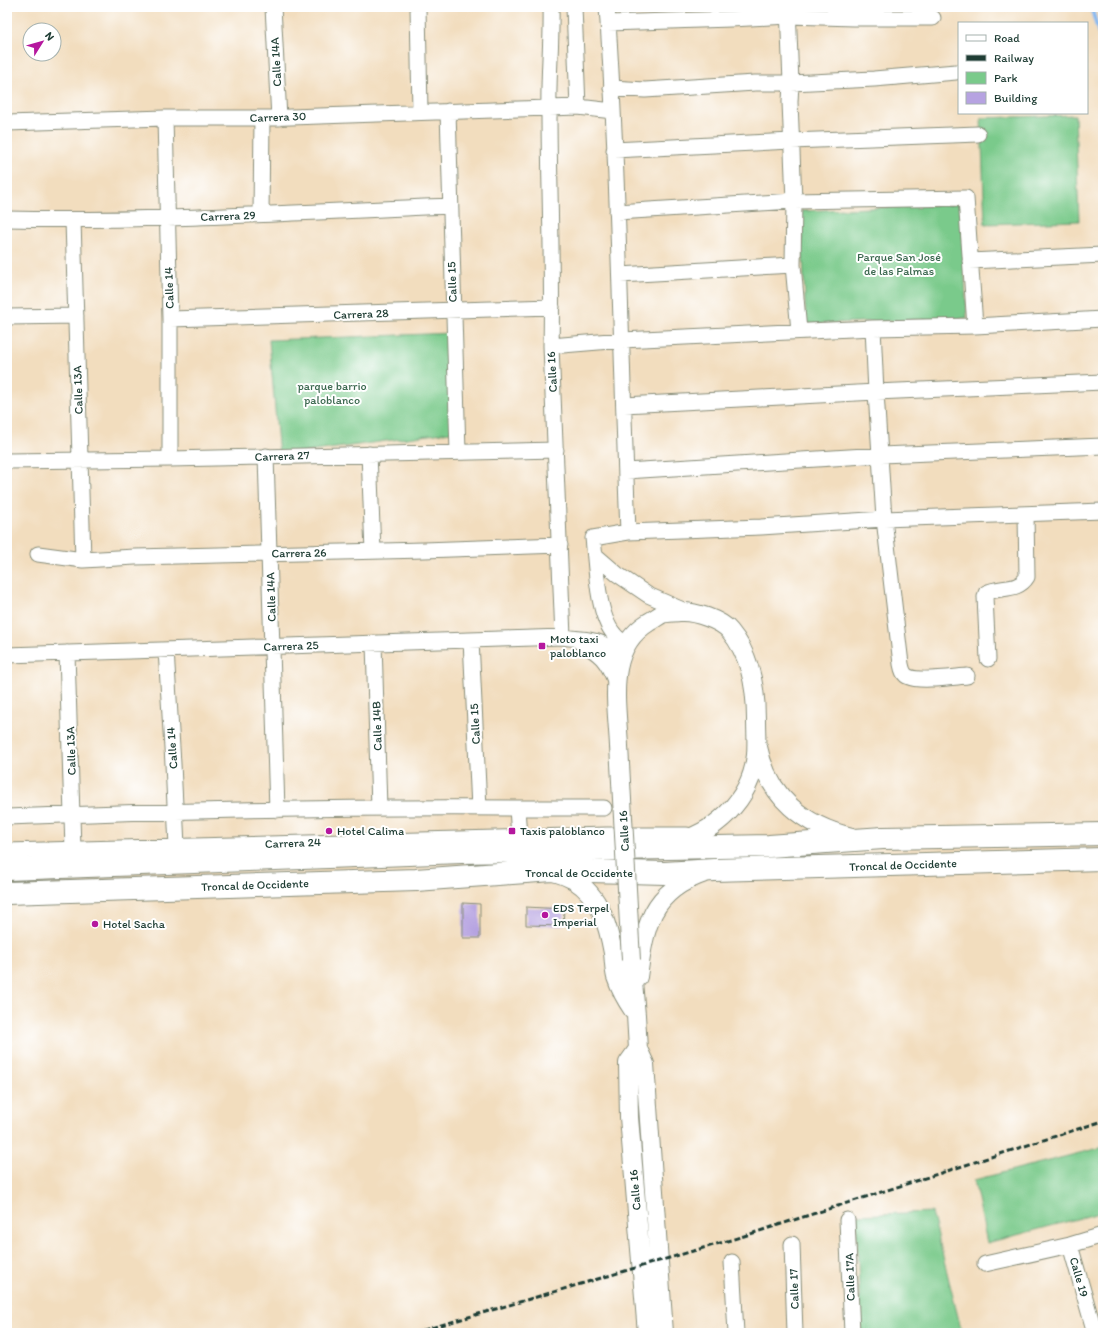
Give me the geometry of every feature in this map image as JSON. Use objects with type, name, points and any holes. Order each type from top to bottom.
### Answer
[{"type":"highway","name":"Troncal de Occidente","points":[[7,869],[461,852],[769,846],[883,838],[1103,834]]},
{"type":"highway","name":"Troncal de Occidente","points":[[7,893],[416,880],[552,870],[665,873],[714,870],[1103,859]]},
{"type":"street","name":"Calle 14A","points":[[273,7],[279,118]]},
{"type":"street","points":[[418,7],[420,112]]},
{"type":"street","name":"Calle 16","points":[[551,7],[552,39],[549,108],[552,308],[551,346],[560,545],[569,638]]},
{"type":"street","points":[[574,7],[578,107]]},
{"type":"street","points":[[607,7],[620,275],[628,532]]},
{"type":"street","points":[[608,23],[731,19],[788,11],[854,18],[933,18]]},
{"type":"street","points":[[788,11],[794,201],[793,265],[799,331]]},
{"type":"street","points":[[611,88],[644,90],[755,83],[791,83],[874,79],[956,72]]},
{"type":"street","name":"Carrera 30","points":[[7,123],[165,118],[279,118],[578,107],[613,111]]},
{"type":"street","name":"Calle 15","points":[[448,111],[458,452]]},
{"type":"street","name":"Calle 14","points":[[165,118],[170,320],[170,459]]},
{"type":"street","points":[[261,215],[262,118]]},
{"type":"street","points":[[614,150],[791,141],[978,134]]},
{"type":"street","points":[[617,212],[794,201],[966,198],[975,326]]},
{"type":"street","name":"Carrera 29","points":[[7,219],[73,220],[168,218],[450,206]]},
{"type":"street","name":"Calle 13A","points":[[73,220],[84,560]]},
{"type":"street","points":[[970,261],[1103,255]]},
{"type":"street","points":[[620,275],[793,265]]},
{"type":"street","name":"Carrera 28","points":[[170,320],[552,308]]},
{"type":"street","points":[[7,317],[76,316]]},
{"type":"street","points":[[551,346],[622,340],[799,331],[975,326],[1103,319]]},
{"type":"street","points":[[873,328],[884,519],[900,664],[904,673],[908,677],[918,679],[967,676]]},
{"type":"street","points":[[624,405],[1103,382]]},
{"type":"street","points":[[626,471],[881,455],[1103,446]]},
{"type":"street","name":"Carrera 27","points":[[7,461],[170,459],[556,450]]},
{"type":"street","points":[[369,454],[373,552]]},
{"type":"street","name":"Calle 14A","points":[[266,456],[277,810]]},
{"type":"street","points":[[686,612],[662,614],[640,628],[622,652],[605,618],[598,587],[593,538],[628,532],[761,527],[884,519],[1103,511]]},
{"type":"street","points":[[988,660],[986,593],[991,590],[1018,586],[1024,582],[1027,577],[1026,514]]},
{"type":"street","name":"Carrera 26","points":[[38,554],[84,560],[135,557],[373,552],[560,545]]},
{"type":"street","points":[[595,555],[617,574],[648,596],[686,612],[707,616],[729,629],[743,649],[750,670],[756,697],[756,756],[746,788],[737,803],[726,816],[698,835],[682,842],[651,848]]},
{"type":"street","points":[[569,638],[601,656],[610,667],[616,683]]},
{"type":"street","name":"Carrera 25","points":[[7,655],[569,638],[593,641],[604,644],[613,650],[622,652]]},
{"type":"street","name":"Calle 15","points":[[471,640],[479,808]]},
{"type":"street","name":"Calle 14B","points":[[374,643],[379,808]]},
{"type":"street","name":"Calle 14","points":[[166,650],[177,846]]},
{"type":"street","name":"Calle 16","points":[[622,652],[616,683],[631,960],[636,1008],[638,1049],[645,1064],[664,1333]]},
{"type":"street","name":"Calle 13A","points":[[67,653],[73,849]]},
{"type":"street","points":[[756,739],[764,769],[776,790],[788,805],[802,817],[835,833],[853,837],[883,838]]},
{"type":"street","points":[[7,817],[175,811],[379,808],[604,808]]},
{"type":"street","points":[[517,808],[519,837]]},
{"type":"street","name":"Carrera 24","points":[[7,851],[519,837],[698,835]]},
{"type":"street","points":[[552,870],[574,881],[586,890],[596,901],[604,916],[609,931],[616,977],[626,1001],[636,1008],[645,933],[655,909],[665,895],[676,887],[692,877],[714,870]]},
{"type":"street","name":"Calle 16","points":[[638,1049],[628,1063],[629,1117],[647,1333]]},
{"type":"street","name":"Calle 17A","points":[[847,1220],[852,1333]]},
{"type":"street","points":[[985,1264],[1070,1245],[1103,1235]]},
{"type":"street","name":"Calle 17","points":[[792,1244],[795,1333]]},
{"type":"street","name":"Calle 19","points":[[1070,1245],[1095,1333]]},
{"type":"street","points":[[732,1262],[736,1333]]},
{"type":"green space","points":[[1075,115],[1079,221],[985,224],[981,118]]},
{"type":"green space","name":"Parque San José de las Palmas","points":[[961,204],[967,318],[806,324],[801,211]]},
{"type":"green space","name":"parque barrio paloblanco","points":[[453,333],[457,431],[279,456],[269,340]]},
{"type":"green space","points":[[1103,1147],[1103,1212],[987,1243],[974,1180]]},
{"type":"green space","points":[[932,1212],[962,1333],[861,1333],[856,1215]]},
{"type":"building","points":[[463,903],[480,904],[480,938],[463,938]]},
{"type":"building","name":"EDS Terpel Imperial","points":[[526,907],[564,909],[563,926],[526,925]]},
{"type":"waterway","points":[[1091,7],[1103,47]]},
{"type":"railway","points":[[414,1333],[744,1236],[1103,1121]]},
{"type":"place","name":"Moto taxi paloblanco","points":[[542,646]]},
{"type":"place","name":"Hotel Calima","points":[[329,831]]},
{"type":"place","name":"Taxis paloblanco","points":[[512,831]]},
{"type":"place","name":"EDS Terpel Imperial","points":[[545,915]]},
{"type":"place","name":"Hotel Sacha","points":[[95,924]]}]
